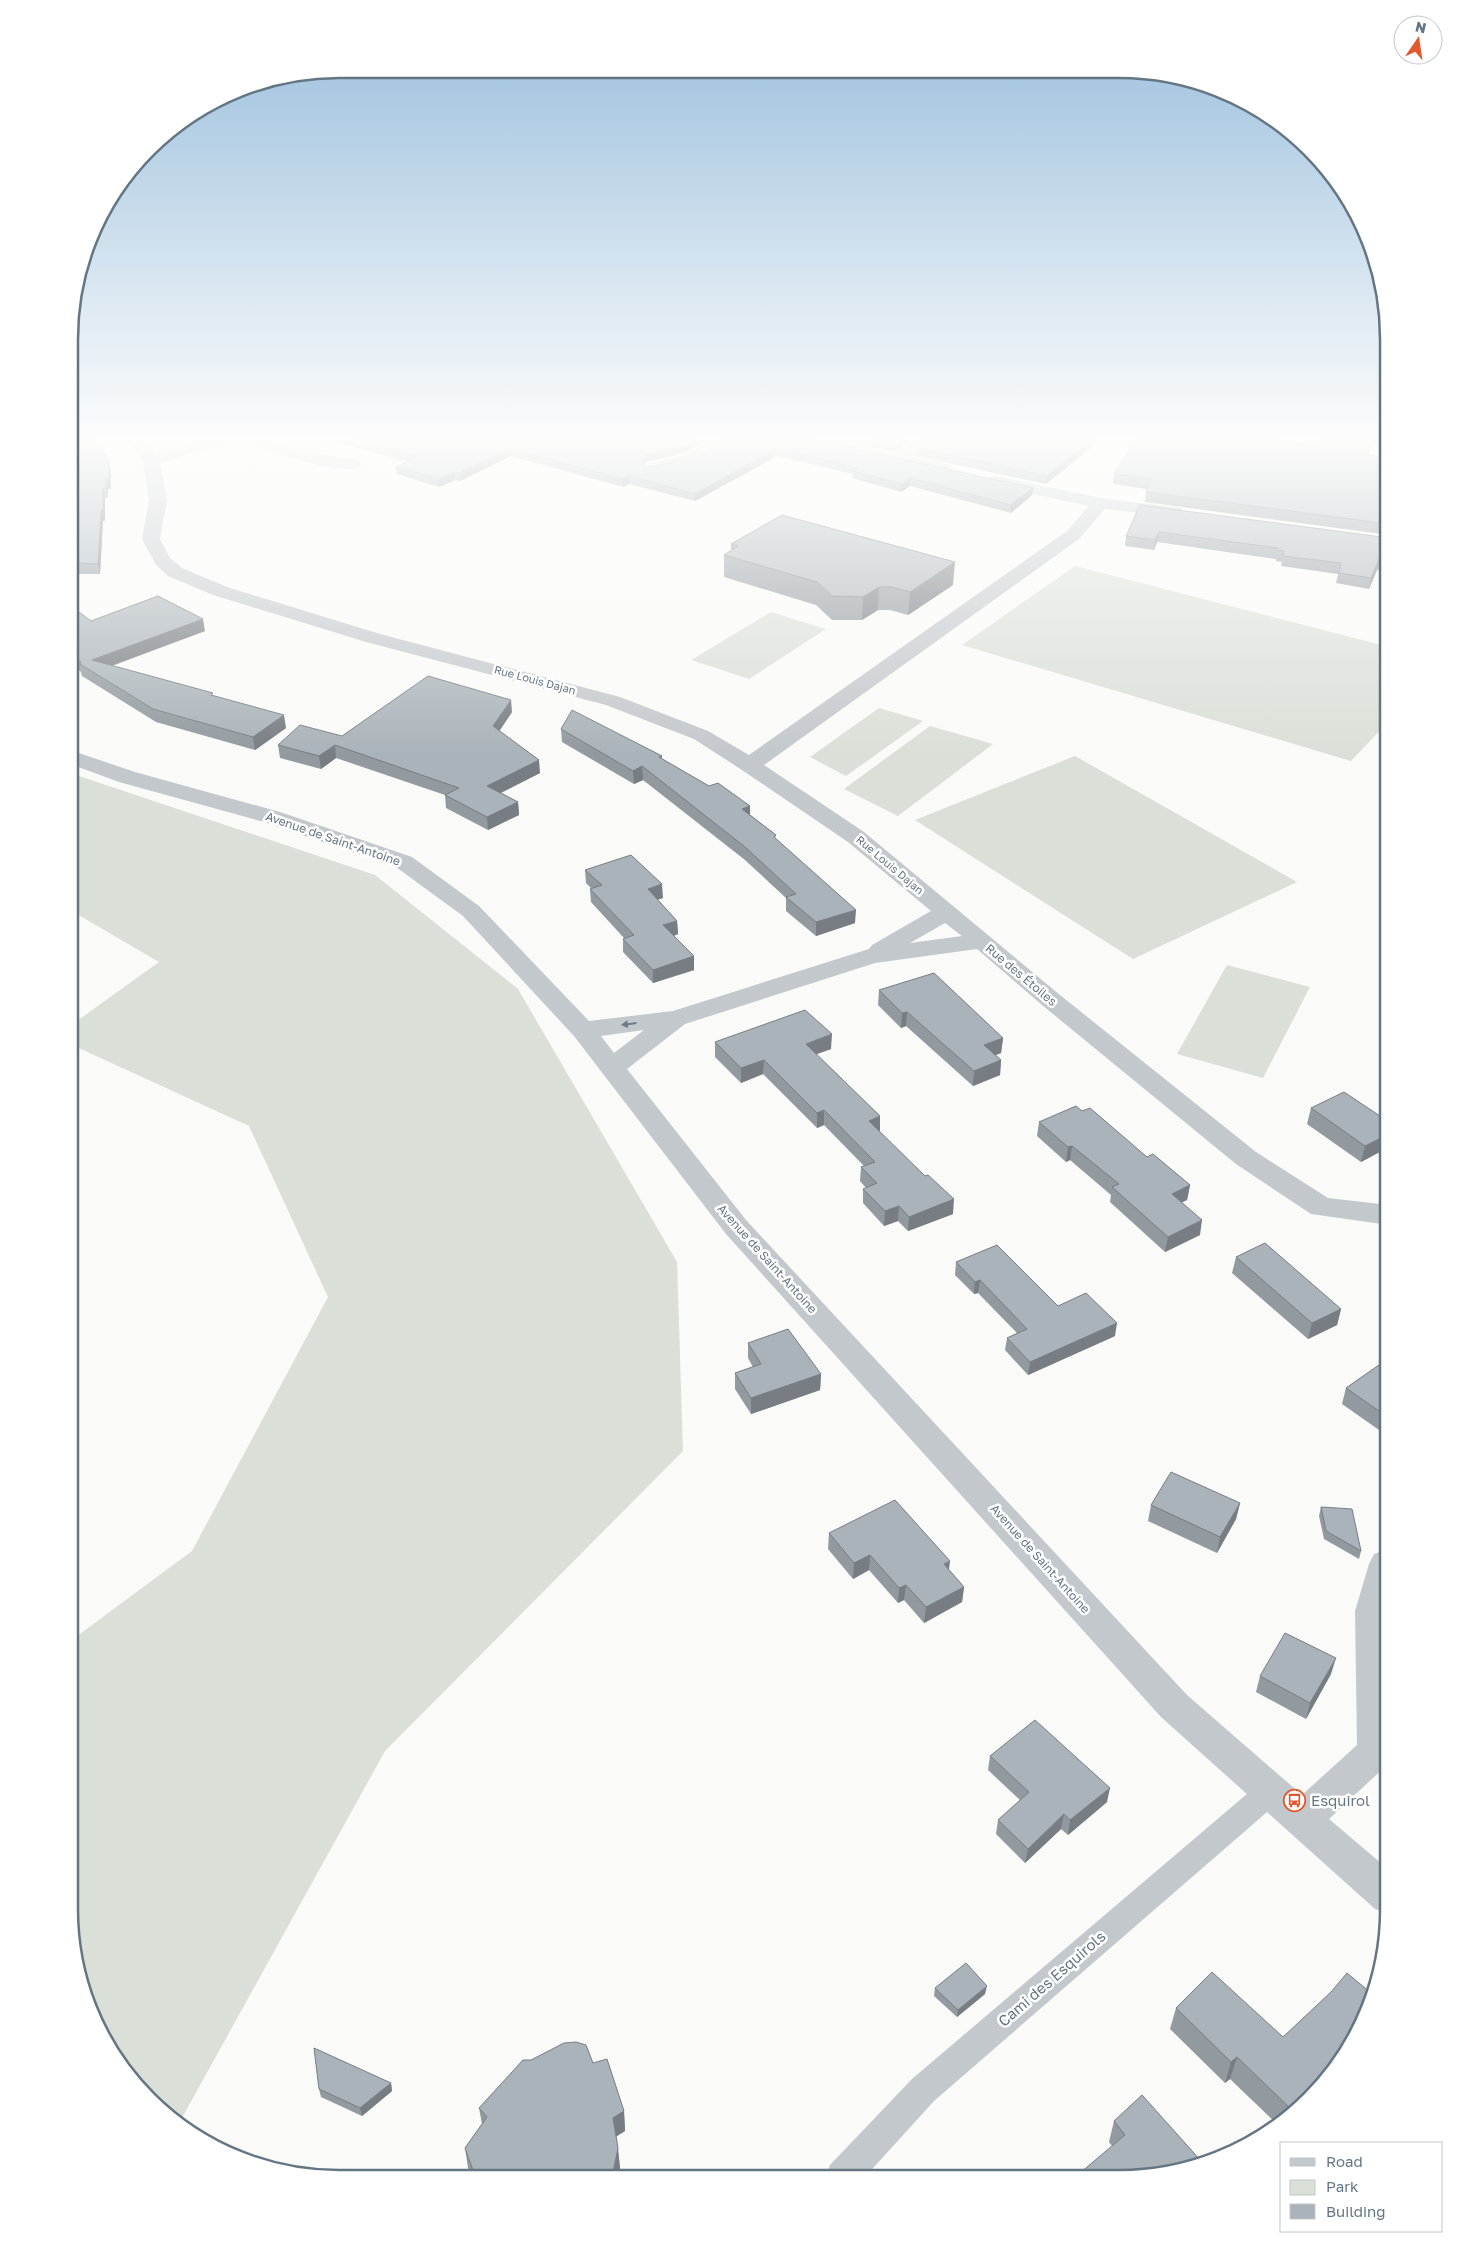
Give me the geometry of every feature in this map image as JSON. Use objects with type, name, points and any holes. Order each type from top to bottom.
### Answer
[{"type":"street","name":"Rue Louis Dajan","points":[[154,545],[162,561],[175,572],[220,591],[373,638],[613,702],[702,735],[856,837],[982,941]]},
{"type":"street","points":[[750,765],[1059,545]]},
{"type":"street","name":"Avenue de Saint-Antoine","points":[[78,759],[127,777],[272,817],[404,862],[470,911],[583,1030],[736,1227],[1174,1706],[1380,1888]]},
{"type":"street","points":[[871,956],[946,912]]},
{"type":"street","name":"Rue des Étoiles","points":[[612,1067],[676,1018],[871,956],[982,941],[1051,1000],[1246,1158],[1321,1207],[1380,1214]]},
{"type":"street","points":[[583,1030],[676,1018]]},
{"type":"street","points":[[1302,1819],[1376,1751],[1373,1611],[1380,1586]]},
{"type":"lane","name":"Cami des Esquirols","points":[[849,2170],[923,2090],[1270,1791]]},
{"type":"green space","points":[[1075,566],[1380,645],[1380,730],[1351,761],[962,645]]},
{"type":"green space","points":[[771,612],[826,629],[749,679],[691,660]]},
{"type":"green space","points":[[879,708],[923,721],[846,776],[810,757]]},
{"type":"green space","points":[[930,726],[993,744],[898,816],[844,789]]},
{"type":"green space","points":[[1075,756],[1297,882],[1133,959],[915,820]]},
{"type":"green space","points":[[78,776],[375,875],[518,989],[677,1262],[683,1451],[385,1751],[182,2118],[142,2081],[121,2054],[97,2009],[86,1976],[78,1926],[78,1635],[192,1551],[328,1297],[249,1126],[78,1048],[78,1020],[159,962],[78,915]]},
{"type":"green space","points":[[1227,965],[1310,987],[1263,1078],[1177,1054]]},
{"type":"building","points":[[78,545],[99,545],[98,564],[78,563]]},
{"type":"building","points":[[734,545],[892,545],[955,562],[910,592],[891,587],[879,587],[863,597],[832,596],[817,582],[724,555],[738,546]]},
{"type":"building","points":[[1255,545],[1380,545],[1380,559],[1371,578],[1339,573],[1341,563],[1283,556],[1284,551],[1277,550],[1278,548]]},
{"type":"building","points":[[158,596],[203,619],[92,660],[213,693],[211,695],[284,715],[253,737],[153,709],[80,664],[81,662],[78,660],[78,611],[91,621]]},
{"type":"building","points":[[428,676],[511,700],[493,726],[539,760],[487,786],[518,802],[487,817],[445,795],[459,788],[335,745],[319,756],[278,745],[300,725],[342,736]]},
{"type":"building","points":[[572,710],[662,756],[659,757],[709,786],[718,783],[750,806],[742,809],[776,835],[774,837],[856,910],[816,922],[786,897],[796,894],[745,847],[642,766],[633,771],[561,729]]},
{"type":"building","points":[[631,855],[662,884],[648,889],[677,921],[663,925],[694,956],[653,970],[623,939],[634,935],[590,889],[602,885],[585,870]]},
{"type":"building","points":[[934,973],[1003,1038],[984,1045],[1001,1060],[974,1071],[907,1012],[902,1013],[879,990]]},
{"type":"building","points":[[805,1010],[832,1034],[806,1044],[880,1116],[869,1121],[925,1176],[928,1175],[954,1199],[909,1217],[899,1206],[885,1211],[863,1189],[877,1183],[861,1167],[875,1162],[824,1110],[817,1113],[764,1060],[741,1068],[715,1042]]},
{"type":"building","points":[[1344,1092],[1380,1116],[1380,1138],[1365,1146],[1311,1108]]},
{"type":"building","points":[[1076,1106],[1082,1111],[1090,1108],[1147,1157],[1153,1154],[1190,1185],[1172,1194],[1202,1220],[1168,1237],[1112,1187],[1119,1184],[1072,1146],[1068,1147],[1039,1122]]},
{"type":"building","points":[[1265,1243],[1341,1309],[1312,1323],[1236,1257]]},
{"type":"building","points":[[997,1245],[1058,1306],[1086,1293],[1117,1323],[1030,1362],[1007,1338],[1027,1329],[980,1280],[975,1282],[956,1262]]},
{"type":"building","points":[[788,1329],[821,1374],[751,1398],[735,1373],[761,1364],[748,1343]]},
{"type":"building","points":[[1380,1364],[1380,1412],[1346,1388]]},
{"type":"building","points":[[1171,1472],[1240,1503],[1220,1537],[1151,1505]]},
{"type":"building","points":[[895,1500],[950,1561],[944,1564],[964,1587],[926,1607],[906,1585],[899,1588],[870,1555],[854,1563],[829,1533]]},
{"type":"building","points":[[1321,1507],[1352,1509],[1361,1551],[1326,1531]]},
{"type":"building","points":[[1285,1633],[1336,1658],[1310,1703],[1260,1676]]},
{"type":"building","points":[[1035,1720],[1110,1788],[1070,1820],[1064,1814],[1028,1849],[998,1820],[1029,1792],[990,1756]]},
{"type":"building","points":[[966,1963],[987,1986],[958,2010],[935,1988]]},
{"type":"building","points":[[1212,1972],[1283,2037],[1331,1992],[1347,1973],[1368,1990],[1354,2024],[1337,2054],[1316,2081],[1289,2107],[1237,2057],[1231,2062],[1176,2008]]},
{"type":"building","points":[[576,2042],[586,2045],[593,2063],[607,2059],[624,2111],[613,2118],[618,2148],[613,2170],[473,2170],[465,2148],[487,2117],[479,2108],[523,2060],[531,2060],[564,2043]]},
{"type":"building","points":[[314,2048],[391,2083],[360,2108],[319,2089]]},
{"type":"building","points":[[1142,2095],[1198,2158],[1137,2169],[1083,2170],[1125,2135],[1114,2121]]},
{"type":"place","name":"Esquirol","points":[[1295,1801]]}]
